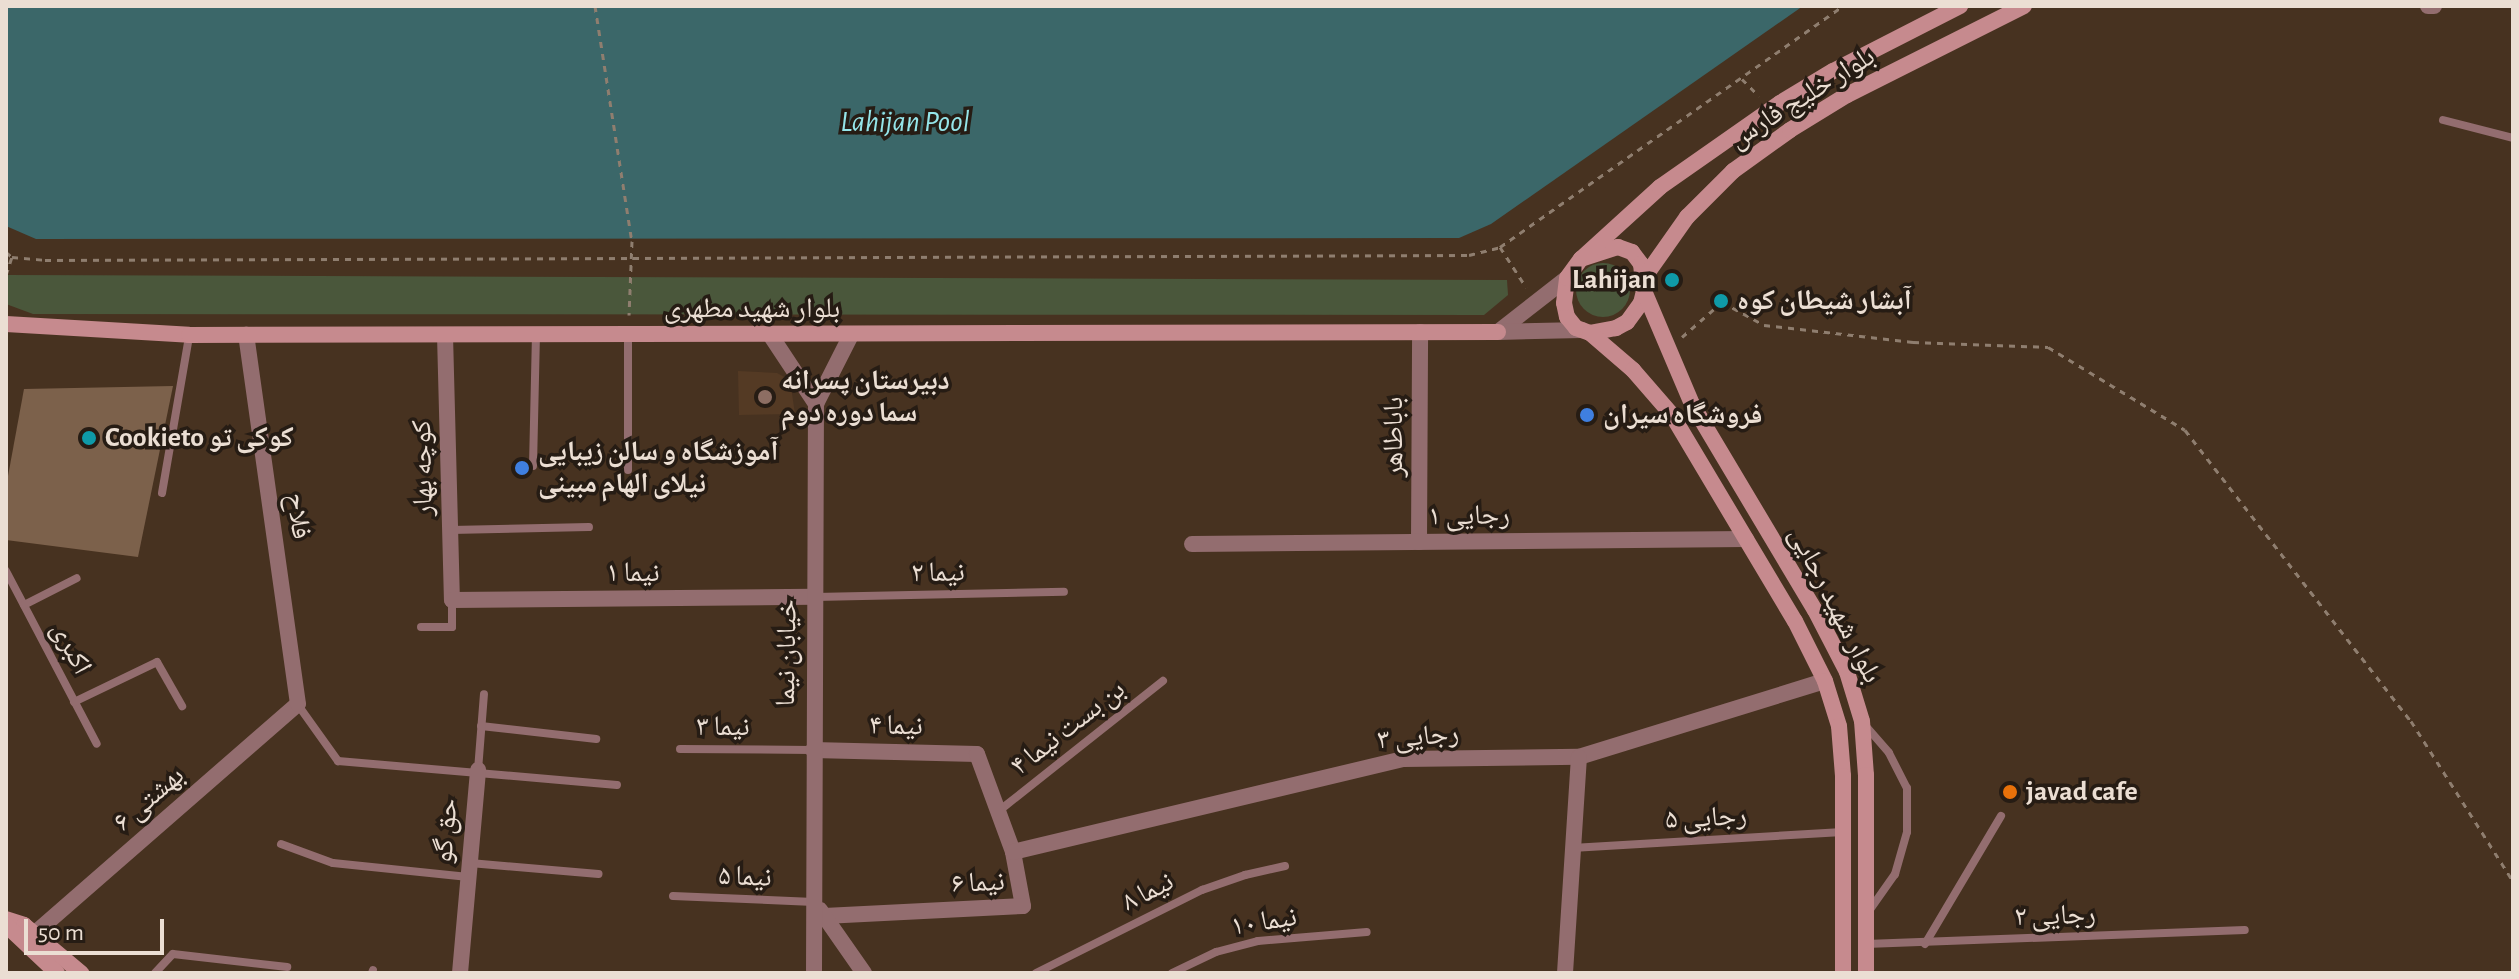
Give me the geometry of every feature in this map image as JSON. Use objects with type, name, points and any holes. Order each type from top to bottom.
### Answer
[{"type":"main road","name":"بلوار خلیج فارس","points":[[1581,259],[1660,187],[1780,103],[1833,71],[1960,6]]},
{"type":"main road","name":"بلوار خلیج فارس","points":[[1644,284],[1687,217],[1733,171],[1790,130],[1847,95],[2024,6]]},
{"type":"main road","points":[[1618,247],[1632,252],[1641,264],[1644,284],[1641,303],[1627,322],[1604,332],[1586,332],[1567,317],[1567,278],[1581,259],[1618,247]]},
{"type":"main road","name":"بلوار شهید رجایی","points":[[1644,284],[1692,404],[1815,610],[1847,672],[1862,721],[1866,973]]},
{"type":"main road","name":"بلوار شهید مطهری","points":[[6,324],[189,335],[1498,332]]},
{"type":"main road","name":"بلوار شهید رجایی","points":[[1586,332],[1633,370],[1672,415],[1825,681],[1839,726],[1843,973]]},
{"type":"main road","points":[[8,930],[24,925],[81,973]]},
{"type":"main road","points":[[8,930],[57,973]]},
{"type":"main road","points":[[1843,944],[1866,944]]},
{"type":"street","points":[[1498,332],[1567,278]]},
{"type":"street","name":"باباطاهر","points":[[1419,542],[1420,332]]},
{"type":"street","points":[[1498,332],[1586,332]]},
{"type":"street","name":"فلاح","points":[[246,335],[298,704]]},
{"type":"street","name":"کوچه بهار","points":[[445,335],[452,600]]},
{"type":"street","name":"خیابان نیما","points":[[814,973],[820,909],[813,750],[816,404],[851,335]]},
{"type":"street","points":[[771,336],[816,404]]},
{"type":"street","name":"رجایی ۱","points":[[1192,544],[1746,539]]},
{"type":"street","name":"نیما ۱","points":[[452,600],[814,597]]},
{"type":"street","name":"رجایی ۳","points":[[1013,852],[1403,759],[1579,757],[1825,681]]},
{"type":"street","name":"بهشتی ۶","points":[[34,934],[298,704]]},
{"type":"street","name":"نیما ۴","points":[[813,750],[977,754]]},
{"type":"street","name":"نیما ۶","points":[[820,909],[1023,906],[1013,852],[977,754]]},
{"type":"street","points":[[1565,973],[1579,757]]},
{"type":"street","name":"حق گو","points":[[460,973],[478,770]]},
{"type":"street","points":[[820,909],[864,973]]},
{"type":"lane","points":[[2443,120],[2513,138]]},
{"type":"lane","points":[[533,466],[536,334]]},
{"type":"lane","points":[[162,493],[189,335]]},
{"type":"lane","points":[[628,335],[628,470]]},
{"type":"lane","points":[[450,530],[589,527]]},
{"type":"lane","name":"اکبری","points":[[6,571],[97,744]]},
{"type":"lane","points":[[24,605],[77,578]]},
{"type":"lane","name":"نیما ۲","points":[[814,597],[1064,592]]},
{"type":"lane","points":[[421,627],[452,627],[452,600]]},
{"type":"lane","points":[[74,702],[157,662],[182,706]]},
{"type":"lane","name":"بن بست نیما ۴","points":[[1000,810],[1163,681]]},
{"type":"lane","name":"حق گو","points":[[478,770],[484,694]]},
{"type":"lane","points":[[298,704],[338,761],[478,770],[617,785]]},
{"type":"lane","points":[[1862,721],[1889,753],[1907,788],[1907,832],[1895,874],[1866,915]]},
{"type":"lane","points":[[481,726],[596,739]]},
{"type":"lane","name":"نیما ۳","points":[[680,749],[813,750]]},
{"type":"lane","points":[[1925,944],[2001,816]]},
{"type":"lane","name":"رجایی ۵","points":[[1571,848],[1843,832]]},
{"type":"lane","points":[[281,844],[333,863],[599,874]]},
{"type":"lane","name":"نیما ۸","points":[[1036,973],[1202,890],[1245,875],[1285,866]]},
{"type":"lane","name":"نیما ۵","points":[[673,896],[820,909]]},
{"type":"lane","name":"رجایی ۲","points":[[1866,944],[2245,930]]},
{"type":"lane","name":"نیما ۱۰","points":[[1172,973],[1216,952],[1258,941],[1367,932]]},
{"type":"lane","points":[[155,973],[173,954],[287,967]]},
{"type":"path","points":[[595,6],[632,241],[628,335]]},
{"type":"path","points":[[6,252],[12,257],[45,260],[1469,255],[1500,247],[1843,6]]},
{"type":"path","points":[[1500,247],[1536,302]]},
{"type":"path","points":[[6,275],[12,257]]},
{"type":"path","points":[[1668,349],[1722,302],[1764,325],[1913,342],[2048,347],[2185,430],[2411,721],[2513,881]]},
{"type":"shaded area","name":"دبیرستان پسرانه سما دوره دوم","points":[[738,371],[777,373],[790,380],[795,414],[739,415]]},
{"type":"green space","points":[[1603,263],[1622,271],[1630,290],[1622,309],[1603,317],[1584,309],[1576,290],[1584,271]]},
{"type":"green space","points":[[6,275],[1507,280],[1508,295],[1484,315],[33,314],[6,304]]},
{"type":"water","name":"Lahijan Pool","points":[[6,6],[1803,6],[1491,224],[1459,238],[36,239],[6,226]]},
{"type":"building","name":"Cookieto کوکی تو","points":[[173,386],[138,557],[6,540],[6,487],[24,389]]},
{"type":"place","name":"Lahijan","points":[[1672,280]]},
{"type":"place","name":"آبشار شیطان کوه","points":[[1721,301]]},
{"type":"place","name":"دبیرستان پسرانه سما دوره دوم","points":[[765,397]]},
{"type":"place","name":"فروشگاه سیران","points":[[1587,415]]},
{"type":"place","name":"Cookieto کوکی تو","points":[[89,438]]},
{"type":"place","name":"آموزشگاه و سالن زیبایی نیلای الهام مبینی","points":[[522,468]]},
{"type":"place","name":"javad cafe","points":[[2010,792]]}]
